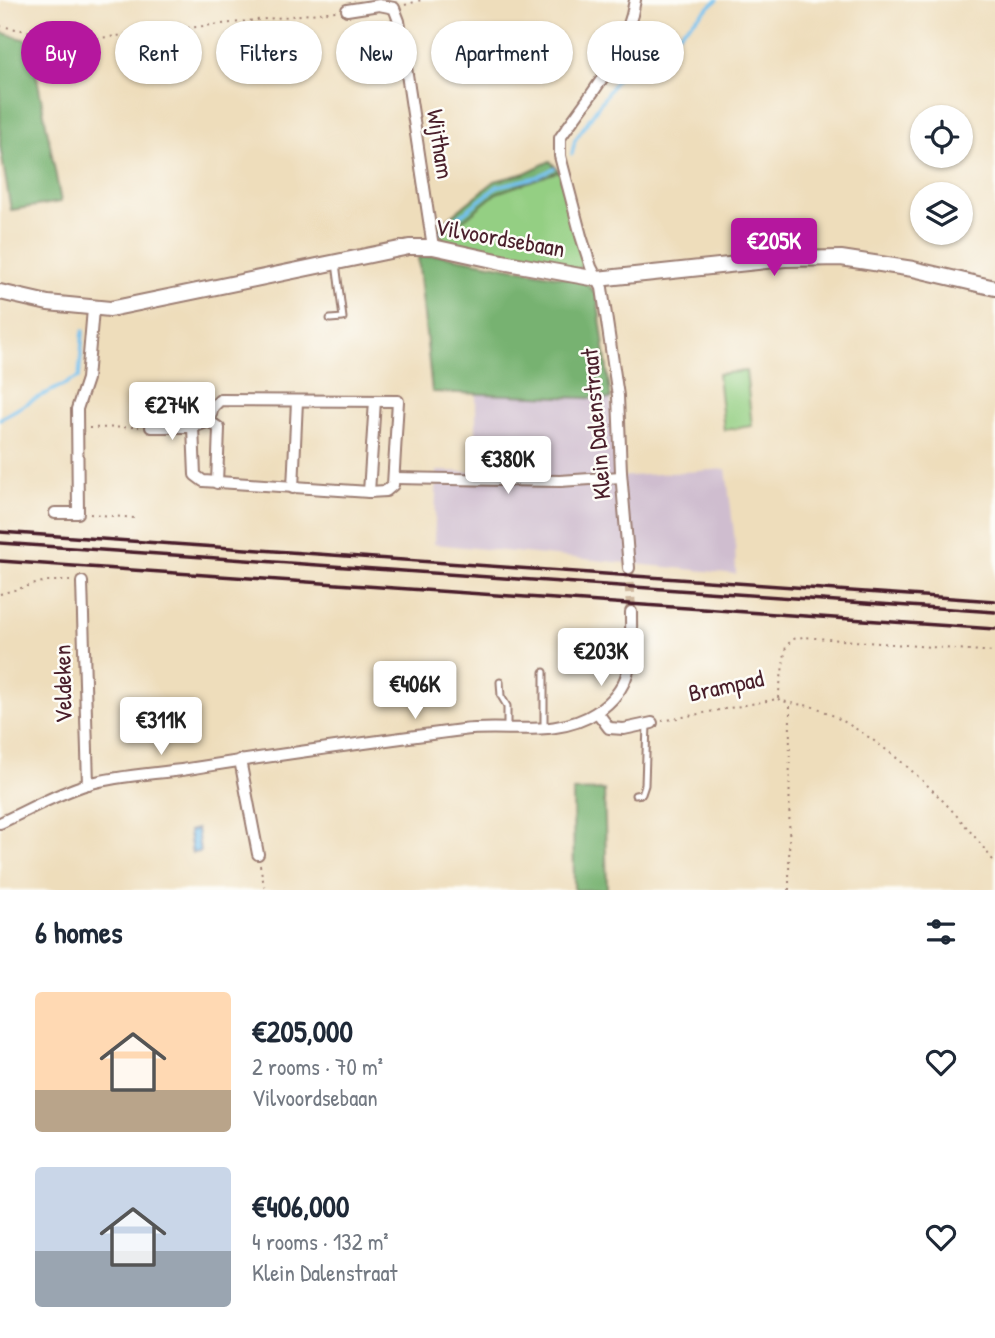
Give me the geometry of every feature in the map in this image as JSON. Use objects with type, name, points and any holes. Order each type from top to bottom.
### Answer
[{"type":"street","name":"Klein Dalenstraat","points":[[628,568],[618,396],[602,288],[581,236],[560,156],[560,138],[620,50],[631,24],[635,0]]},
{"type":"street","points":[[347,10],[379,5],[394,8]]},
{"type":"street","name":"Wijtham","points":[[394,8],[403,49],[433,247]]},
{"type":"street","name":"Vilvoordsebaan","points":[[0,292],[48,303],[93,309],[126,307],[409,247],[433,247],[597,279],[785,259],[842,258],[913,269],[995,288]]},
{"type":"street","points":[[55,513],[79,513],[77,409],[87,379],[93,309]]},
{"type":"street","points":[[193,427],[195,475],[202,481],[369,492],[386,491],[393,485],[398,401],[220,400],[213,407],[209,421]]},
{"type":"street","points":[[293,488],[297,401]]},
{"type":"street","points":[[369,492],[375,401]]},
{"type":"street","points":[[151,427],[193,427],[209,421]]},
{"type":"street","points":[[209,421],[219,428],[217,483]]},
{"type":"street","points":[[394,478],[560,481],[621,477]]},
{"type":"street","name":"Veldeken","points":[[82,582],[88,784]]},
{"type":"street","points":[[0,823],[88,784],[240,760],[486,727],[544,729],[572,723],[597,712],[618,693],[632,662],[631,612]]},
{"type":"street","points":[[597,712],[608,728],[624,729],[650,724]]},
{"type":"street","points":[[240,760],[258,854]]},
{"type":"lane","points":[[330,319],[343,318],[336,263]]},
{"type":"lane","points":[[544,672],[544,729]]},
{"type":"lane","points":[[500,682],[501,696],[507,706],[507,729]]},
{"type":"lane","points":[[635,795],[642,794],[645,785],[650,724]]},
{"type":"path","points":[[394,8],[421,0]]},
{"type":"path","points":[[0,26],[53,36],[90,39],[347,10]]},
{"type":"path","points":[[77,428],[151,427]]},
{"type":"path","points":[[79,513],[135,519]]},
{"type":"path","points":[[0,594],[46,580],[82,582]]},
{"type":"path","name":"Brampad","points":[[650,724],[778,699],[786,646],[793,639],[995,652]]},
{"type":"path","points":[[778,699],[789,705],[811,706],[843,720],[902,764],[946,802],[995,863]]},
{"type":"path","points":[[789,705],[789,890]]},
{"type":"path","points":[[258,854],[265,890]]},
{"type":"shaded area","points":[[476,394],[611,399],[617,477],[726,469],[735,541],[736,574],[434,544],[437,471],[476,472]]},
{"type":"green space","points":[[0,32],[21,38],[21,84],[38,84],[61,202],[11,210],[0,146]]},
{"type":"green space","points":[[550,161],[559,171],[496,193],[441,234],[435,229],[495,181],[525,173]]},
{"type":"green space","points":[[559,171],[584,263],[577,270],[507,258],[443,241],[441,234],[496,193]]},
{"type":"green space","points":[[440,255],[584,281],[597,295],[611,399],[432,392],[418,257]]},
{"type":"green space","points":[[746,371],[752,426],[724,430],[718,374]]},
{"type":"green space","points":[[604,790],[607,890],[574,890],[573,791]]},
{"type":"water","points":[[197,829],[200,852],[192,853],[189,831]]},
{"type":"waterway","points":[[572,154],[575,140],[630,60],[662,48],[717,0]]},
{"type":"waterway","points":[[438,233],[498,186],[537,177],[554,168]]},
{"type":"waterway","points":[[0,419],[79,377],[83,331]]},
{"type":"tunnel","points":[[629,568],[631,612]]},
{"type":"railway","points":[[0,532],[995,601]]},
{"type":"railway","points":[[0,543],[995,612]]},
{"type":"railway","points":[[0,561],[995,629]]}]
